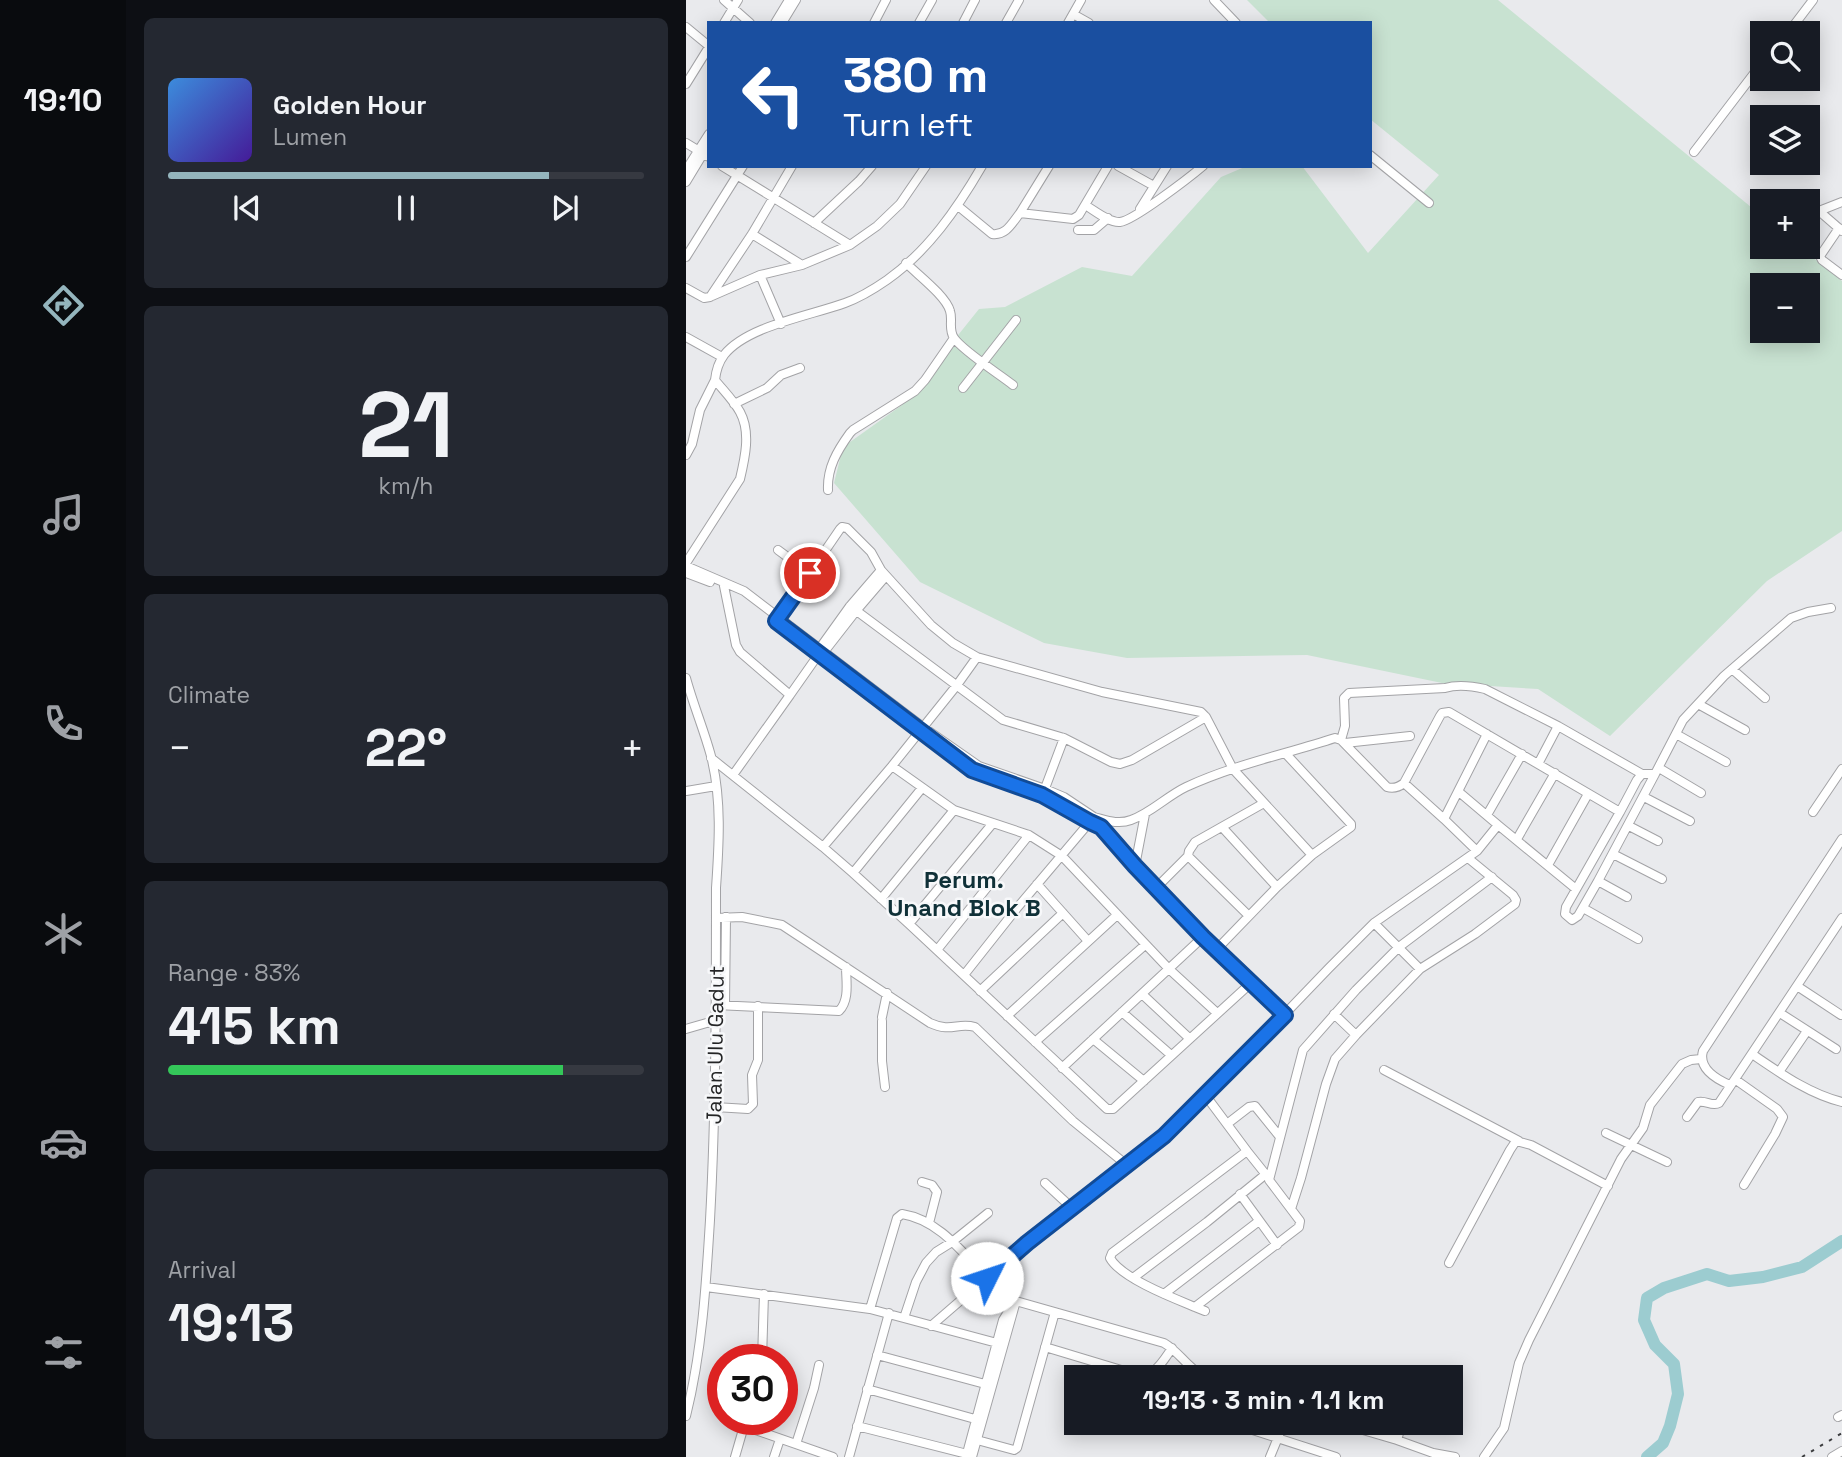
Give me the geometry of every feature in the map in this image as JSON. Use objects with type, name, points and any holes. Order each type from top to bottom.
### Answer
[{"type":"street","points":[[724,0],[735,4],[748,21]]},
{"type":"street","points":[[776,21],[789,0]]},
{"type":"street","points":[[783,21],[796,0]]},
{"type":"street","points":[[875,21],[886,0]]},
{"type":"street","points":[[920,21],[932,0]]},
{"type":"street","points":[[964,21],[975,0]]},
{"type":"street","points":[[1008,21],[1019,0]]},
{"type":"street","points":[[1069,21],[1081,0]]},
{"type":"street","points":[[1214,0],[1235,21]]},
{"type":"street","points":[[1797,21],[1813,0]]},
{"type":"street","points":[[725,21],[735,4]]},
{"type":"street","points":[[1073,14],[1085,21]]},
{"type":"street","points":[[686,27],[707,45]]},
{"type":"street","points":[[686,85],[707,50]]},
{"type":"street","points":[[1694,152],[1750,79]]},
{"type":"street","points":[[686,143],[704,154]]},
{"type":"street","points":[[686,170],[704,154]]},
{"type":"street","points":[[686,182],[704,154]]},
{"type":"street","points":[[1372,158],[1429,203]]},
{"type":"street","points":[[725,168],[850,245]]},
{"type":"street","points":[[686,257],[742,168]]},
{"type":"street","points":[[710,297],[752,234],[791,168]]},
{"type":"street","points":[[814,223],[870,168]]},
{"type":"street","points":[[686,288],[704,298],[710,297],[760,275],[802,265],[850,245],[877,226],[900,204],[925,168]]},
{"type":"street","points":[[686,455],[692,444],[700,410],[715,380],[716,368],[722,357],[735,344],[758,331],[848,302],[888,279],[927,243],[958,206],[981,168]]},
{"type":"street","points":[[958,206],[992,234],[999,235],[1005,232],[1020,213],[1048,168]]},
{"type":"street","points":[[1020,213],[1069,220],[1076,217],[1107,168]]},
{"type":"street","points":[[1122,168],[1154,186]]},
{"type":"street","points":[[1136,214],[1166,168]]},
{"type":"street","points":[[1085,205],[1118,222],[1136,214],[1200,168]]},
{"type":"street","points":[[1842,202],[1819,211],[1841,230],[1820,256],[1842,275]]},
{"type":"street","points":[[1078,230],[1094,230],[1108,218]]},
{"type":"street","points":[[752,234],[802,265]]},
{"type":"street","points":[[906,263],[947,305],[954,338],[1013,385]]},
{"type":"street","points":[[760,275],[780,324]]},
{"type":"street","points":[[963,388],[1016,320]]},
{"type":"street","points":[[686,337],[722,357]]},
{"type":"street","points":[[828,490],[832,461],[853,430],[915,391],[954,338]]},
{"type":"street","points":[[734,404],[767,388],[780,375],[800,368]]},
{"type":"street","points":[[715,380],[740,411],[744,423],[746,452],[740,480],[686,565],[725,584]]},
{"type":"street","points":[[778,620],[842,527],[847,528],[871,552],[883,573],[931,625],[953,643],[977,657],[1102,692],[1199,711],[1206,717],[1233,769],[1312,855]]},
{"type":"street","points":[[778,550],[810,573]]},
{"type":"street","points":[[686,573],[744,591],[819,653],[921,728],[972,770],[1064,797],[1101,827],[1203,937],[1285,1015]]},
{"type":"street","points":[[733,775],[819,653],[883,573]]},
{"type":"street","points":[[725,584],[736,645],[740,652],[790,695]]},
{"type":"street","points":[[853,608],[1003,720],[1064,738],[1111,762],[1120,764],[1132,760],[1206,717]]},
{"type":"street","points":[[1642,774],[1566,907],[1565,914],[1572,920],[1578,916],[1614,854],[1683,720],[1732,669],[1791,618],[1808,611],[1831,608]]},
{"type":"street","points":[[823,847],[892,766],[977,657]]},
{"type":"street","points":[[1732,669],[1765,698]]},
{"type":"street","name":"Jalan Ulu Gadut","points":[[686,677],[689,697],[711,758],[716,786],[716,918],[721,1005],[717,1020],[706,1287],[695,1380],[686,1416]]},
{"type":"street","points":[[1343,741],[1346,726],[1345,698],[1349,693],[1445,688],[1455,685],[1485,689],[1558,726],[1642,774],[1657,771],[1701,793]]},
{"type":"street","points":[[1698,704],[1745,730]]},
{"type":"street","points":[[1343,741],[1391,789],[1404,783],[1442,713],[1449,712],[1620,812]]},
{"type":"street","points":[[1538,764],[1558,726]]},
{"type":"street","points":[[1444,819],[1487,734]]},
{"type":"street","points":[[1676,734],[1726,762]]},
{"type":"street","points":[[1092,820],[1128,821],[1145,814],[1185,788],[1233,769],[1335,738],[1343,741],[1410,736]]},
{"type":"street","points":[[1044,792],[1064,738]]},
{"type":"street","points":[[1217,949],[1248,915],[1312,855],[1352,826],[1286,754]]},
{"type":"street","points":[[1487,815],[1522,754]]},
{"type":"street","points":[[711,758],[853,873],[1107,1109],[1113,1109],[1251,983]]},
{"type":"street","points":[[892,766],[954,810],[1029,835],[1062,856],[1169,969],[1217,1013]]},
{"type":"street","points":[[1813,812],[1842,769]]},
{"type":"street","points":[[1517,839],[1555,773]]},
{"type":"street","points":[[1404,783],[1476,851]]},
{"type":"street","points":[[686,791],[716,786]]},
{"type":"street","points":[[853,873],[922,788]]},
{"type":"street","points":[[1459,792],[1576,889]]},
{"type":"street","points":[[1548,865],[1588,794]]},
{"type":"street","points":[[1644,797],[1690,821]]},
{"type":"street","points":[[1157,887],[1188,856],[1195,842],[1264,803]]},
{"type":"street","points":[[881,899],[954,810]]},
{"type":"street","points":[[1135,866],[1145,814]]},
{"type":"street","points":[[964,975],[1092,820]]},
{"type":"street","points":[[909,924],[993,823]]},
{"type":"street","points":[[931,1326],[1027,1243],[1164,1136],[1374,923],[1468,858],[1498,825]]},
{"type":"street","points":[[1629,826],[1658,841]]},
{"type":"street","points":[[1222,827],[1277,887]]},
{"type":"street","points":[[937,950],[1029,835]]},
{"type":"street","points":[[1744,1185],[1783,1117],[1777,1109],[1733,1082],[1718,1079],[1708,1071],[1701,1059],[1703,1051],[1842,839]]},
{"type":"street","points":[[1614,854],[1661,879]]},
{"type":"street","points":[[1188,856],[1248,915]]},
{"type":"street","points":[[1292,1209],[1335,1059],[1420,969],[1514,906],[1516,900],[1513,895],[1468,858]]},
{"type":"street","points":[[1133,1278],[1240,1194],[1267,1177],[1303,1050],[1399,947],[1492,877]]},
{"type":"street","points":[[1598,881],[1627,897]]},
{"type":"street","points":[[1037,884],[1088,941]]},
{"type":"street","points":[[1583,908],[1638,939]]},
{"type":"street","points":[[980,991],[1063,913]]},
{"type":"street","points":[[1007,1016],[1117,915]]},
{"type":"street","points":[[726,917],[721,1005],[839,1011],[846,1000],[846,967]]},
{"type":"street","points":[[716,918],[742,917],[782,925],[936,1026],[950,1029],[966,1025],[975,1027],[1073,1121],[1128,1166]]},
{"type":"street","points":[[1687,1117],[1698,1102],[1705,1101],[1714,1105],[1719,1103],[1842,918]]},
{"type":"street","points":[[1374,923],[1420,969]]},
{"type":"street","points":[[1062,1068],[1203,937]]},
{"type":"street","points":[[1035,1042],[1145,944]]},
{"type":"street","points":[[1797,986],[1841,1015]]},
{"type":"street","points":[[885,1087],[881,1061],[882,1019],[887,993]]},
{"type":"street","points":[[1142,994],[1189,1038]]},
{"type":"street","points":[[715,1107],[748,1109],[753,1104],[752,1075],[758,1060],[758,1006]]},
{"type":"street","points":[[1122,1012],[1171,1055]]},
{"type":"street","points":[[1780,1013],[1836,1049]]},
{"type":"street","points":[[1334,1014],[1356,1035]]},
{"type":"street","points":[[686,1029],[717,1020]]},
{"type":"street","points":[[1779,1072],[1807,1031]]},
{"type":"street","points":[[1093,1039],[1144,1081]]},
{"type":"street","points":[[1752,1054],[1815,1093],[1842,1102]]},
{"type":"street","points":[[1484,1457],[1504,1429],[1518,1363],[1529,1339],[1621,1159],[1643,1128],[1647,1111],[1682,1064],[1701,1059]]},
{"type":"street","points":[[1384,1069],[1608,1186]]},
{"type":"street","points":[[1195,1307],[1299,1227],[1300,1221],[1206,1096]]},
{"type":"street","points":[[1227,1124],[1249,1107],[1255,1106],[1280,1138]]},
{"type":"street","points":[[1606,1132],[1667,1161]]},
{"type":"street","points":[[1449,1263],[1514,1143],[1519,1141]]},
{"type":"street","points":[[1205,1311],[1133,1278],[1113,1264],[1111,1253],[1247,1151]]},
{"type":"street","points":[[922,1182],[932,1185],[937,1192],[929,1223]]},
{"type":"street","points":[[1045,1183],[1072,1209]]},
{"type":"street","points":[[1240,1194],[1277,1245]]},
{"type":"street","points":[[904,1318],[916,1282],[926,1263],[936,1252],[988,1213]]},
{"type":"street","points":[[870,1309],[897,1218],[902,1214],[929,1223],[987,1278]]},
{"type":"street","points":[[1164,1294],[1259,1221]]},
{"type":"street","points":[[706,1287],[870,1309],[997,1343]]},
{"type":"street","points":[[762,1344],[764,1294]]},
{"type":"street","points":[[1016,1301],[1164,1343],[1187,1365]]},
{"type":"street","points":[[968,1456],[975,1419],[1005,1316],[1016,1301]]},
{"type":"street","points":[[968,1456],[977,1440],[1016,1301]]},
{"type":"street","points":[[977,1440],[1014,1450],[1017,1448],[1055,1312]]},
{"type":"street","points":[[849,1457],[889,1313]]},
{"type":"street","points":[[1045,1347],[1143,1375],[1155,1372],[1172,1348]]},
{"type":"street","points":[[877,1355],[985,1384]]},
{"type":"street","points":[[796,1444],[819,1365]]},
{"type":"street","points":[[867,1389],[975,1419]]},
{"type":"street","points":[[857,1426],[968,1456]]},
{"type":"street","points":[[735,1457],[741,1435]]},
{"type":"street","points":[[773,1435],[796,1444],[811,1454],[833,1457]]},
{"type":"street","points":[[1266,1435],[1336,1457]]},
{"type":"street","points":[[1270,1457],[1280,1435]]},
{"type":"street","points":[[1380,1435],[1433,1453],[1455,1457]]},
{"type":"street","points":[[1397,1440],[1398,1435]]},
{"type":"street","points":[[774,1457],[780,1438]]},
{"type":"street","points":[[1832,1457],[1842,1451]]},
{"type":"green space","points":[[1247,0],[1498,0],[1750,206],[1750,259],[1815,259],[1842,281],[1842,531],[1767,581],[1610,736],[1538,689],[1442,683],[1307,655],[1127,658],[1044,643],[920,582],[834,483],[843,447],[902,405],[979,309],[1005,307],[1082,267],[1132,276],[1221,177],[1242,168],[1304,168],[1368,253],[1439,175],[1372,121],[1372,21],[1268,21]]},
{"type":"waterway","points":[[1647,1457],[1663,1443],[1678,1394],[1674,1364],[1655,1345],[1644,1320],[1647,1298],[1664,1288],[1707,1274],[1729,1281],[1763,1277],[1802,1267],[1842,1241]]},
{"type":"railway","points":[[1802,1457],[1842,1433]]},
{"type":"district","name":"Perum. Unand Blok B","points":[[964,893]]},
{"type":"route","points":[[810,573],[776,621],[972,770],[1042,795],[1101,827],[1203,937],[1285,1015],[1164,1136],[1027,1243],[987,1278]]}]
